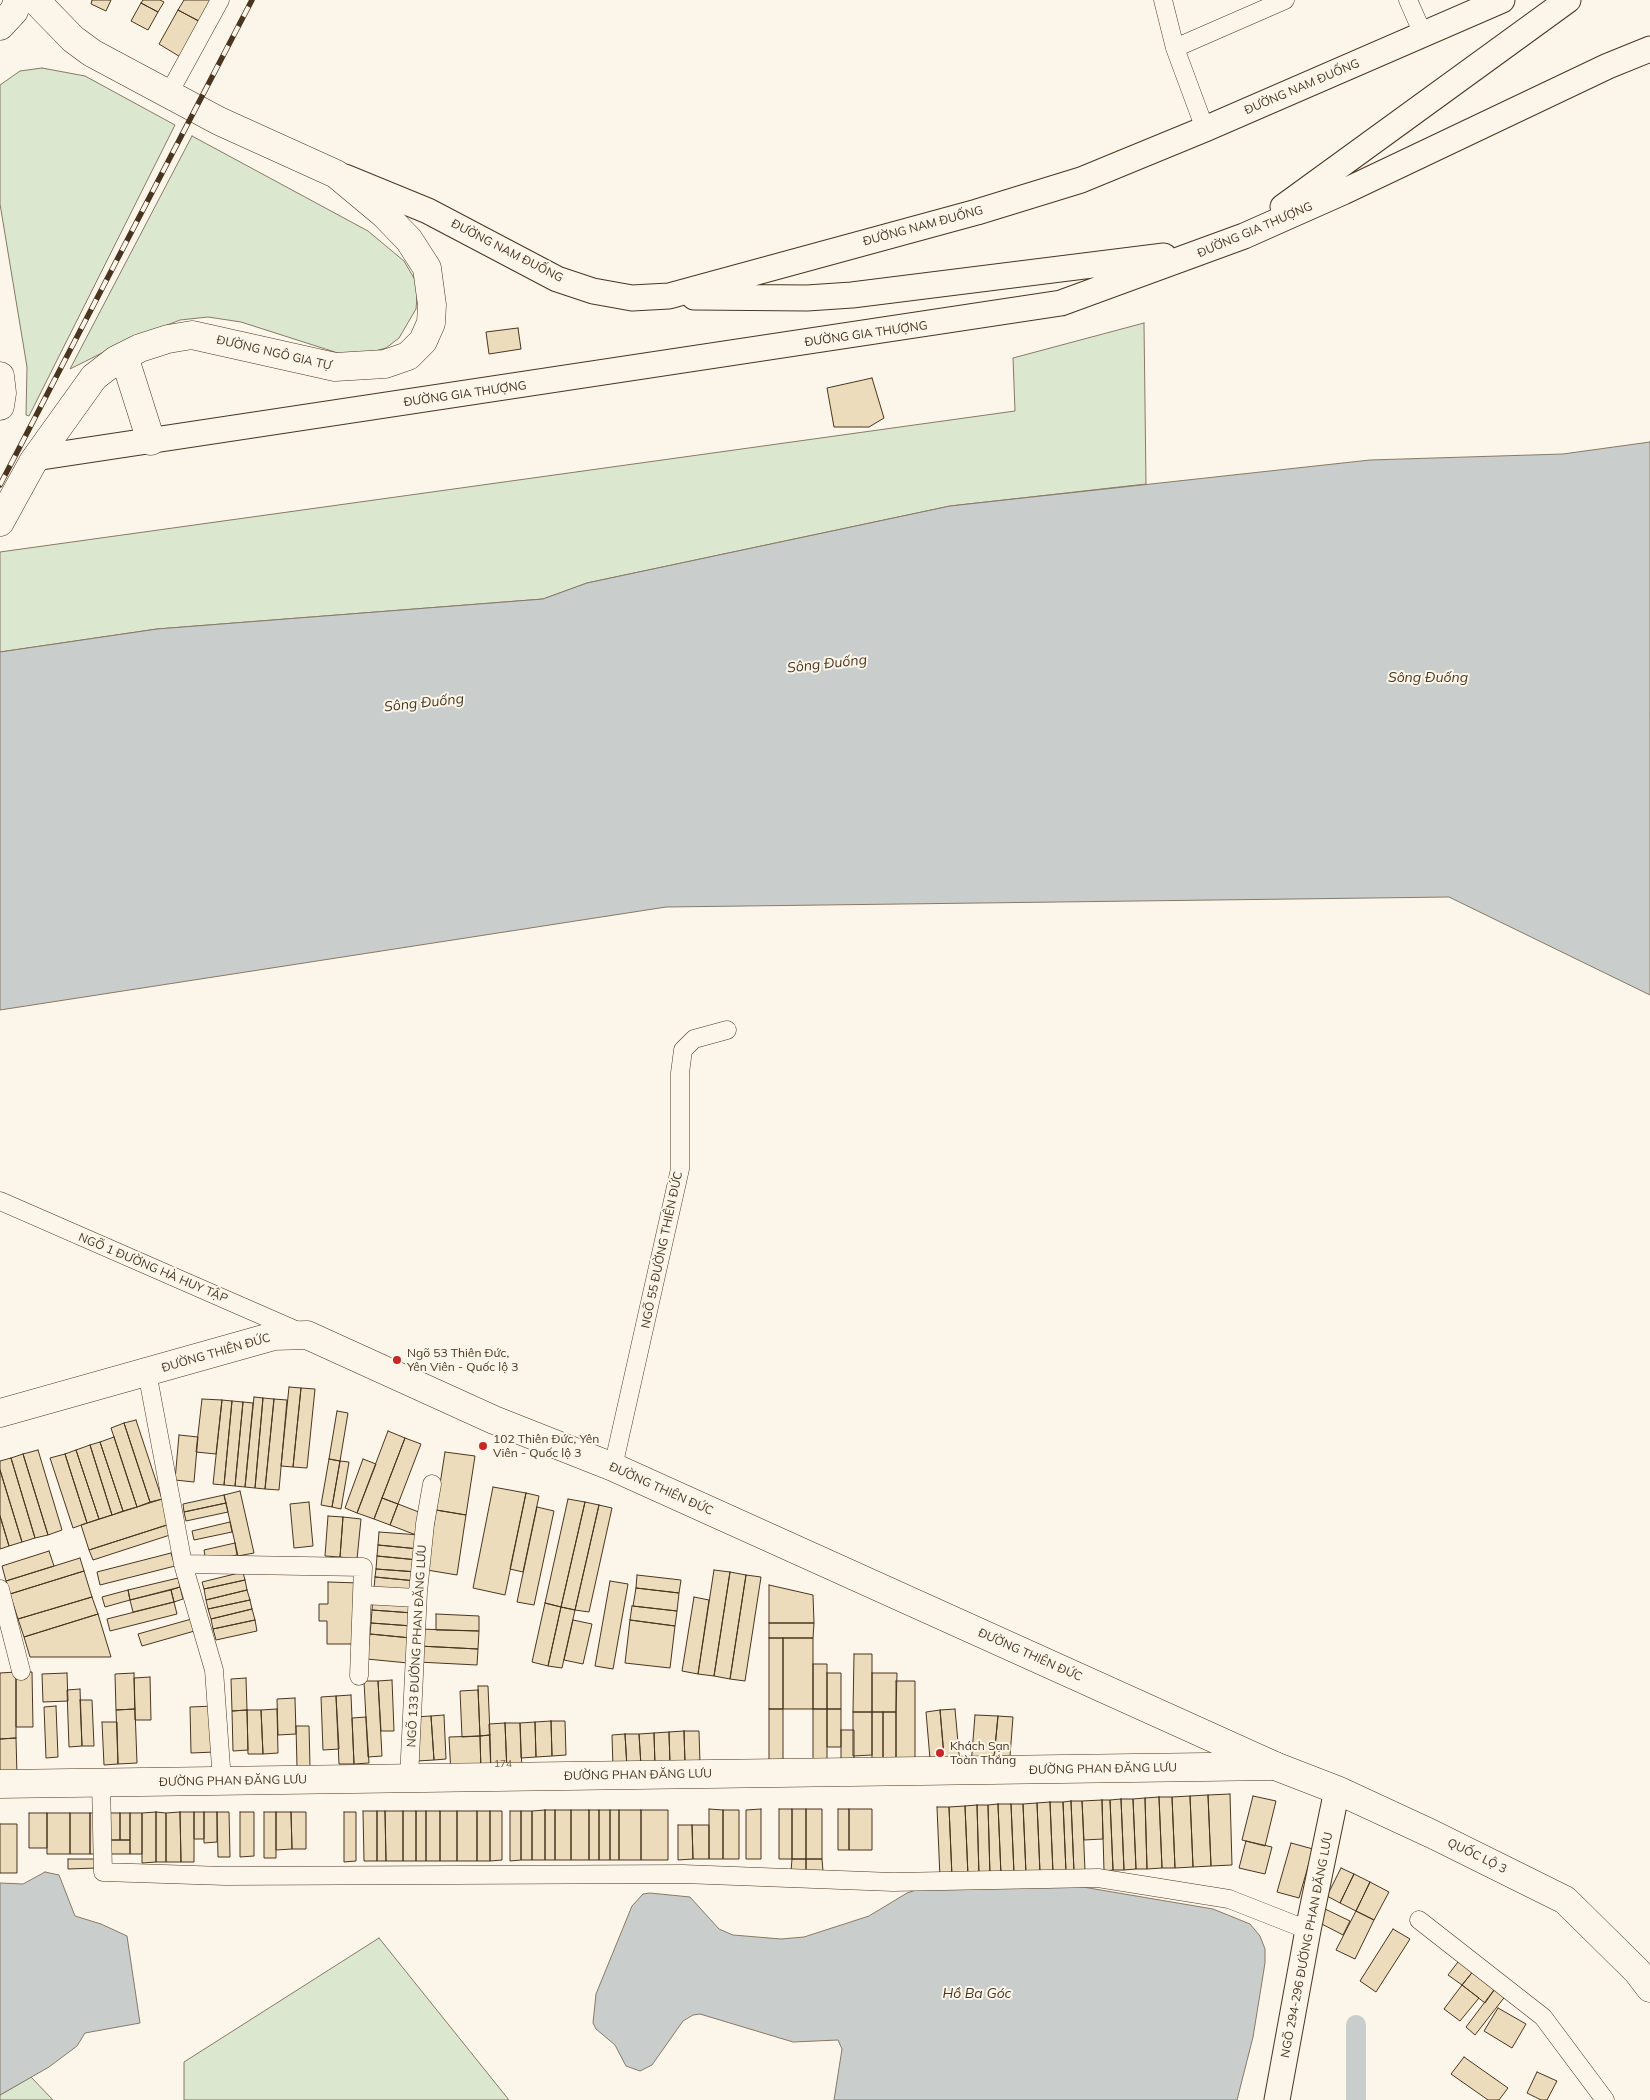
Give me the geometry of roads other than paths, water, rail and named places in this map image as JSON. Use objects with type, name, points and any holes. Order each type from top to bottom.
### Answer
[{"type":"main road","points":[[0,26],[14,11],[18,0]]},
{"type":"main road","name":"ĐƯỜNG NGÔ GIA TỰ","points":[[0,522],[34,460],[94,377],[124,356],[168,339],[192,335],[335,368],[385,364],[408,356],[423,341],[431,323],[432,305],[428,268],[403,234],[384,214],[336,174],[168,96],[86,49],[73,39],[35,0]]},
{"type":"main road","name":"ĐƯỜNG NAM ĐUỐNG","points":[[336,174],[424,209],[557,279],[593,291],[632,298],[669,296],[977,212],[1081,180],[1205,129],[1502,0]]},
{"type":"main road","points":[[1244,236],[1568,0]]},
{"type":"main road","name":"ĐƯỜNG GIA THƯỢNG","points":[[34,460],[1040,308],[1082,297],[1244,236],[1350,189],[1608,66],[1650,49]]},
{"type":"main road","points":[[669,296],[807,298],[1204,252]]},
{"type":"main road","points":[[124,356],[151,441]]},
{"type":"main road","name":"ĐƯỜNG THIÊN ĐỨC","points":[[0,1414],[274,1336],[307,1334],[494,1420],[613,1467],[1275,1766]]},
{"type":"main road","name":"ĐƯỜNG PHAN ĐĂNG LƯU","points":[[0,1784],[1275,1766]]},
{"type":"main road","name":"QUỐC LỘ 3","points":[[1275,1766],[1338,1790],[1565,1900],[1637,1971],[1650,1988]]},
{"type":"main road","name":"NGÕ 294-296 ĐƯỜNG PHAN ĐĂNG LƯU","points":[[1277,2100],[1308,1930],[1338,1790]]},
{"type":"street","points":[[168,96],[220,0]]},
{"type":"street","points":[[1163,0],[1175,48],[1205,129]]},
{"type":"street","points":[[1175,48],[1285,0]]},
{"type":"street","points":[[1408,0],[1423,34]]},
{"type":"street","name":"NGÕ 55 ĐƯỜNG THIÊN ĐỨC","points":[[613,1467],[680,1169],[680,1073],[683,1050],[694,1039],[727,1030]]},
{"type":"street","name":"NGÕ 1 ĐƯỜNG HÀ HUY TẬP","points":[[0,1201],[307,1334]]},
{"type":"street","points":[[148,1372],[183,1564],[214,1670],[222,1781]]},
{"type":"street","name":"NGÕ 133 ĐƯỜNG PHAN ĐĂNG LƯU","points":[[409,1778],[418,1598],[425,1524],[432,1484]]},
{"type":"street","points":[[183,1564],[362,1567],[359,1676]]},
{"type":"street","points":[[0,1589],[21,1671]]},
{"type":"street","points":[[362,1595],[418,1598]]},
{"type":"street","points":[[101,1783],[103,1872],[226,1876],[682,1874],[893,1882],[1098,1878],[1229,1898],[1308,1930]]},
{"type":"street","points":[[1419,1920],[1543,2017],[1605,2100]]},
{"type":"water","name":"Sông Đuống","points":[[1650,442],[1650,995],[1449,897],[666,907],[0,1010],[0,652],[157,629],[543,599],[587,583],[950,506],[1370,460],[1563,454]]},
{"type":"water","points":[[45,1872],[59,1875],[75,1916],[101,1924],[127,1936],[140,2023],[85,2033],[77,2046],[49,2067],[0,2095],[0,1883],[23,1884]]},
{"type":"water","name":"Hồ Ba Góc","points":[[942,1886],[1083,1887],[1213,1909],[1250,1924],[1260,1936],[1265,1949],[1265,1963],[1253,2037],[1237,2100],[834,2100],[842,2049],[838,2040],[793,2042],[700,2014],[693,2015],[683,2021],[652,2065],[640,2071],[626,2066],[615,2045],[596,2029],[593,2023],[596,1994],[632,1906],[643,1894],[690,1897],[719,1929],[733,1935],[781,1939],[804,1937],[869,1916],[907,1893],[922,1888]]},
{"type":"waterway","points":[[1356,2025],[1356,2100]]},
{"type":"railway","points":[[0,485],[252,0]]},
{"type":"place","name":"Ngõ 53 Thiên Đức, Yên Viên - Quốc lộ 3","points":[[397,1360]]},
{"type":"place","name":"102 Thiên Đức, Yên Viên - Quốc lộ 3","points":[[483,1446]]},
{"type":"place","name":"Khách Sạn Toàn Thắng","points":[[940,1753]]}]
